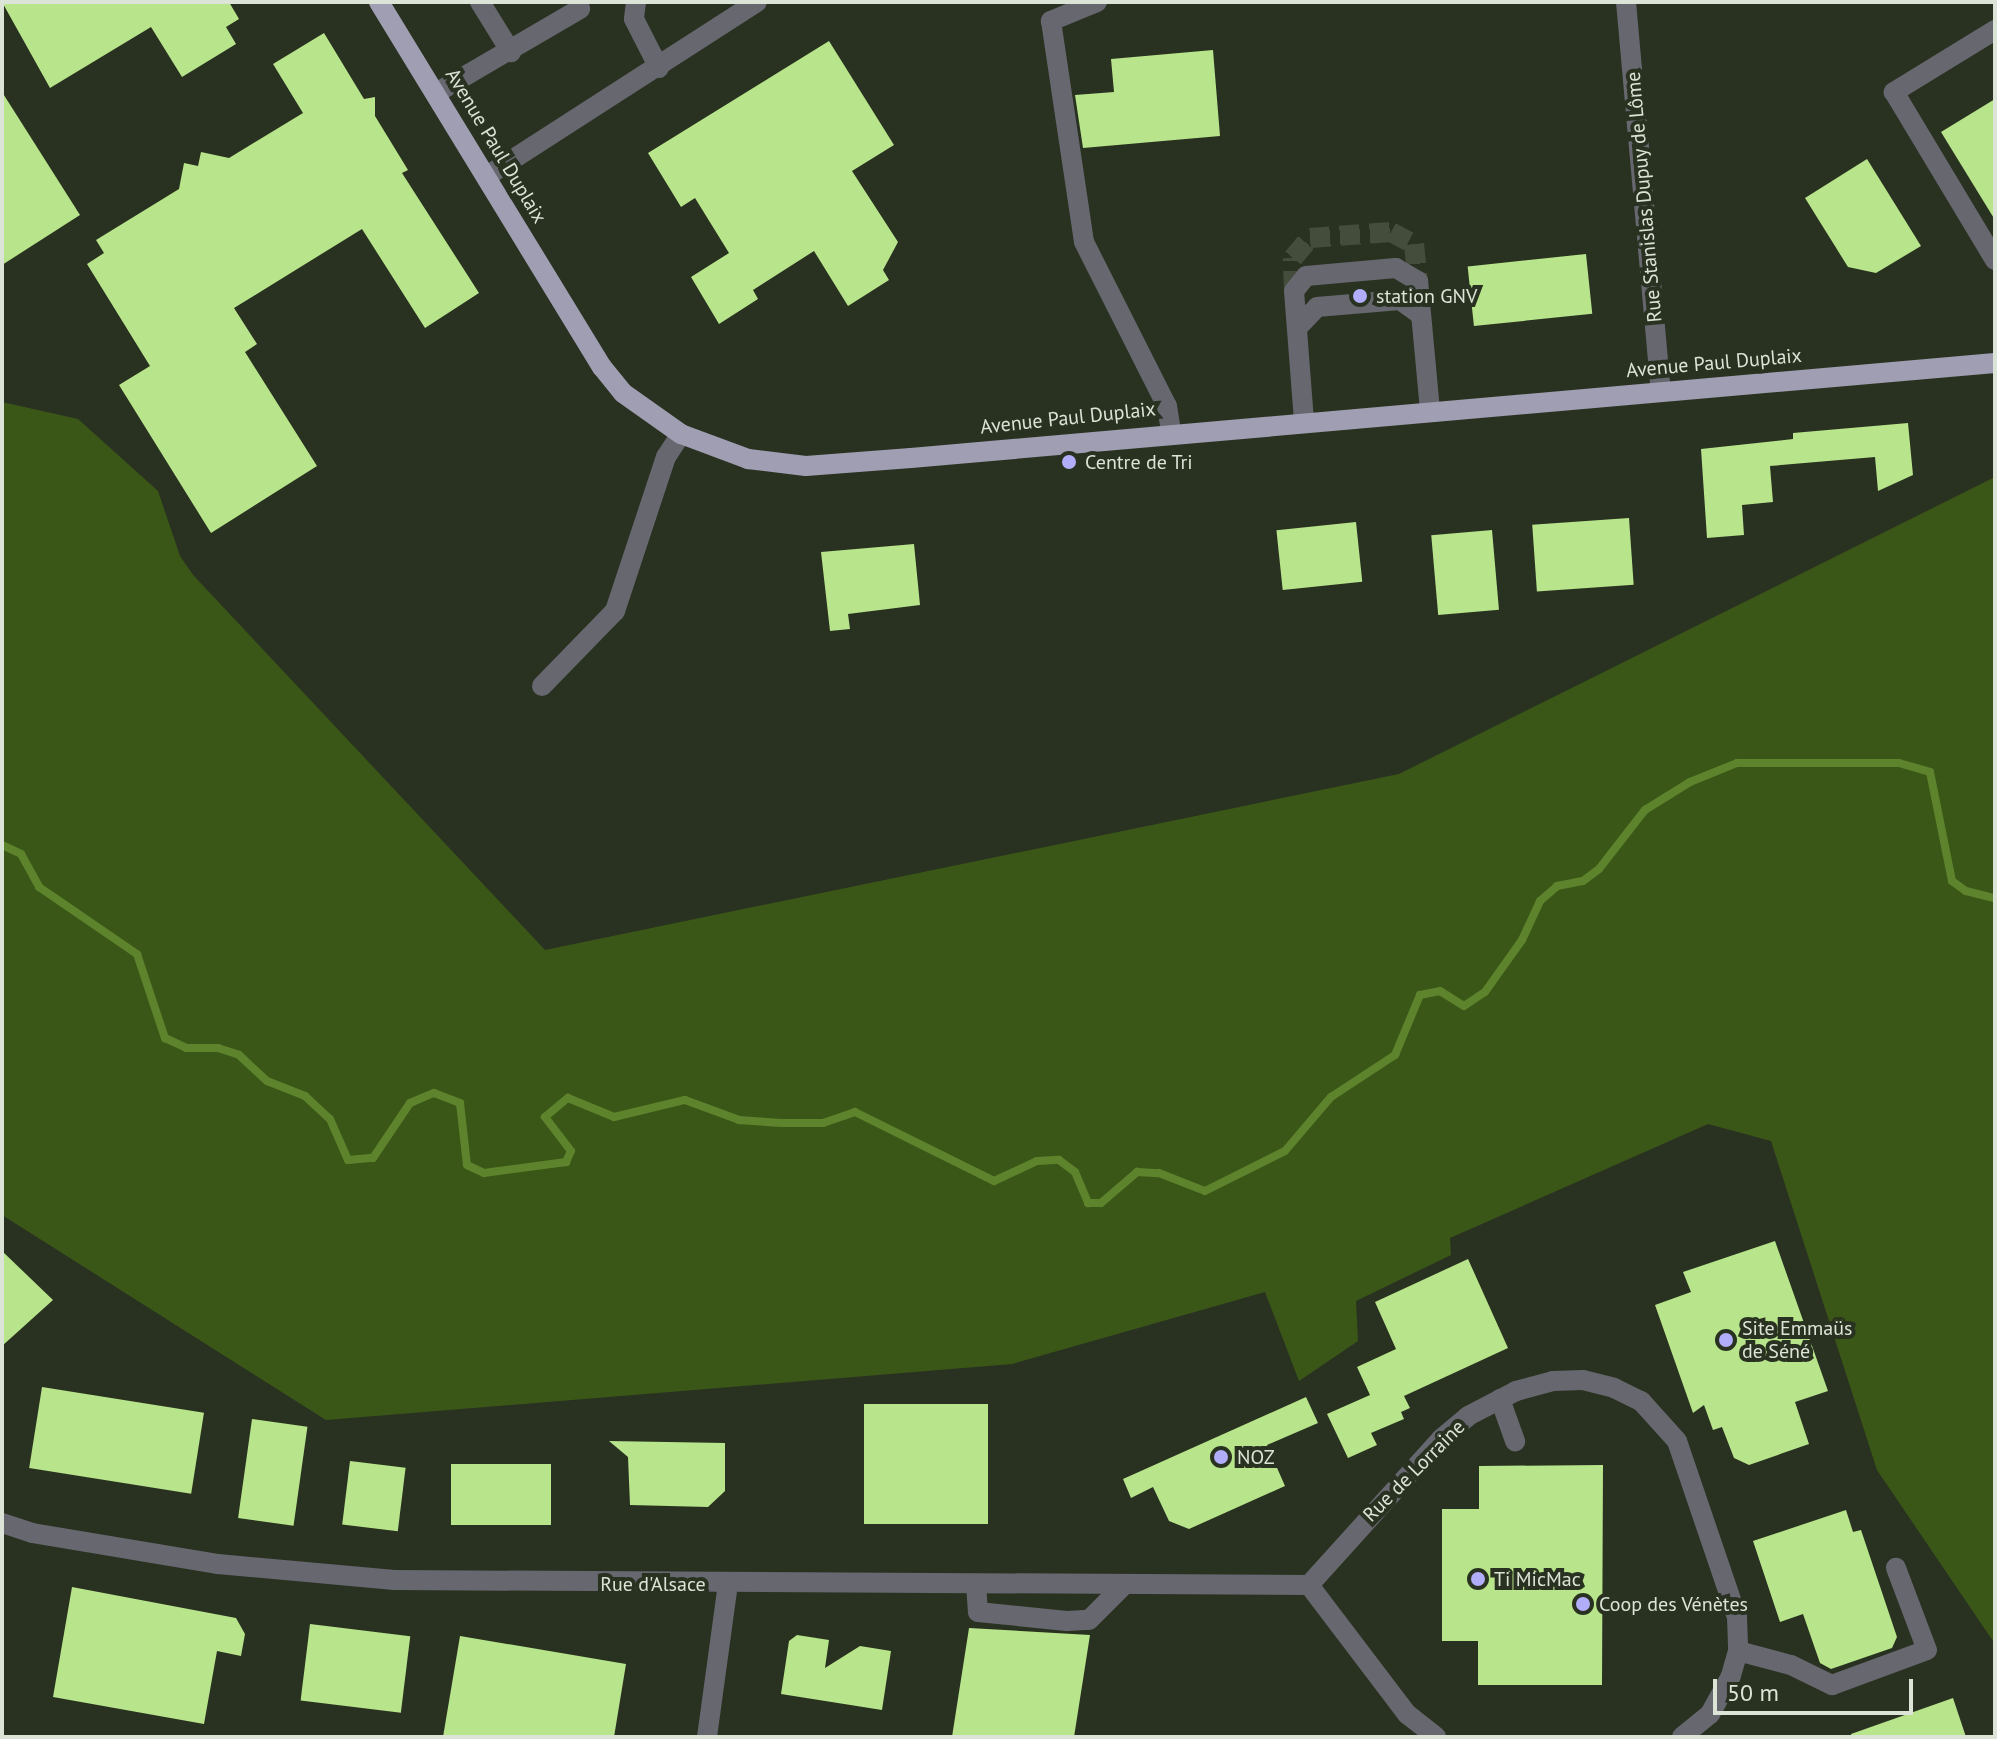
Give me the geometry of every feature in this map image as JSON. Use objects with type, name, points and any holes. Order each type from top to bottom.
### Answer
[{"type":"main road","name":"Avenue Paul Duplaix","points":[[379,2],[602,367],[623,393],[681,434],[748,459],[806,466],[1995,363]]},
{"type":"street","points":[[480,2],[511,52]]},
{"type":"street","points":[[636,2],[634,19],[659,68]]},
{"type":"street","points":[[487,176],[757,2]]},
{"type":"street","points":[[1097,2],[1051,21],[1084,242],[1167,406],[1171,432]]},
{"type":"street","name":"Rue Stanislas Dupuy de Lôme","points":[[1626,2],[1661,391]]},
{"type":"street","points":[[436,93],[580,9]]},
{"type":"street","points":[[1995,30],[1894,92],[1995,260]]},
{"type":"street","points":[[1304,421],[1294,291],[1306,276],[1396,268],[1418,281],[1430,410]]},
{"type":"street","points":[[1297,328],[1317,307],[1400,300],[1421,315]]},
{"type":"street","points":[[542,686],[615,611],[666,457],[681,434]]},
{"type":"street","name":"Rue de Lorraine","points":[[1309,1585],[1441,1439],[1468,1416],[1500,1399],[1553,1381],[1583,1380],[1627,1394],[1661,1421],[1677,1441],[1725,1571],[1737,1617],[1738,1651],[1710,1714],[1682,1737]]},
{"type":"street","points":[[1500,1399],[1515,1441]]},
{"type":"street","name":"Rue d'Alsace","points":[[2,1523],[32,1533],[277,1572],[394,1580],[1309,1585]]},
{"type":"street","points":[[1738,1651],[1791,1665],[1832,1685],[1927,1650],[1896,1568]]},
{"type":"street","points":[[707,1737],[728,1583]]},
{"type":"street","points":[[976,1584],[978,1612],[1067,1621],[1089,1620],[1125,1584]]},
{"type":"street","points":[[1309,1585],[1407,1714],[1436,1737]]},
{"type":"green space","points":[[2,402],[78,419],[158,491],[180,556],[193,575],[545,950],[1399,774],[1995,477],[1995,1644],[1877,1470],[1771,1141],[1708,1124],[1450,1238],[1451,1255],[1356,1301],[1358,1341],[1299,1381],[1265,1292],[1012,1364],[326,1420],[2,1215]]},
{"type":"building","points":[[2,2],[229,2],[239,19],[226,27],[236,44],[182,77],[151,27],[50,88]]},
{"type":"building","points":[[324,33],[364,99],[375,97],[375,116],[408,170],[402,173],[479,293],[425,328],[362,229],[234,308],[257,344],[245,352],[317,466],[211,533],[119,385],[150,366],[87,264],[104,253],[96,240],[179,189],[184,163],[198,166],[201,152],[229,158],[303,113],[273,64]]},
{"type":"building","points":[[829,41],[894,145],[852,171],[898,242],[883,270],[889,280],[848,306],[814,251],[753,290],[758,299],[719,324],[691,277],[729,253],[695,198],[681,207],[648,153]]},
{"type":"building","points":[[1213,50],[1220,136],[1083,148],[1075,95],[1114,92],[1111,59]]},
{"type":"building","points":[[2,92],[80,215],[2,265]]},
{"type":"building","points":[[1995,99],[1995,220],[1941,132]]},
{"type":"building","points":[[1867,159],[1921,246],[1876,273],[1848,267],[1805,198]]},
{"type":"building","points":[[1586,254],[1592,314],[1474,326],[1468,266]]},
{"type":"building","points":[[1908,423],[1913,475],[1878,491],[1875,457],[1770,466],[1773,502],[1742,505],[1744,535],[1707,538],[1701,449],[1793,439],[1793,433]]},
{"type":"building","points":[[1629,518],[1634,585],[1537,592],[1532,525]]},
{"type":"building","points":[[1356,522],[1362,582],[1283,590],[1276,530]]},
{"type":"building","points":[[1492,530],[1499,610],[1438,615],[1431,535]]},
{"type":"building","points":[[914,544],[920,605],[848,614],[850,629],[830,631],[821,552]]},
{"type":"building","name":"Site Emmaüs de Séné","points":[[1775,1241],[1828,1391],[1795,1402],[1809,1444],[1749,1465],[1734,1458],[1722,1427],[1713,1430],[1704,1405],[1693,1413],[1655,1305],[1691,1292],[1683,1272]]},
{"type":"building","points":[[2,1251],[53,1300],[2,1346]]},
{"type":"building","points":[[1468,1259],[1508,1348],[1404,1396],[1410,1408],[1401,1412],[1404,1419],[1371,1433],[1377,1445],[1348,1458],[1327,1414],[1370,1395],[1357,1367],[1396,1349],[1375,1302]]},
{"type":"building","points":[[42,1387],[204,1413],[191,1494],[29,1468]]},
{"type":"building","name":"NOZ","points":[[1306,1397],[1318,1423],[1267,1445],[1285,1486],[1189,1529],[1169,1521],[1153,1487],[1131,1498],[1123,1479]]},
{"type":"building","points":[[864,1404],[988,1404],[988,1524],[864,1524]]},
{"type":"building","points":[[252,1419],[307,1427],[294,1526],[238,1518]]},
{"type":"building","points":[[609,1441],[725,1443],[725,1491],[708,1507],[630,1505],[628,1457]]},
{"type":"building","points":[[350,1461],[406,1468],[398,1531],[342,1525]]},
{"type":"building","points":[[451,1464],[551,1464],[551,1525],[451,1525]]},
{"type":"building","points":[[1603,1465],[1602,1685],[1478,1685],[1478,1641],[1442,1641],[1442,1509],[1479,1509],[1479,1466]]},
{"type":"building","points":[[1846,1510],[1853,1532],[1861,1530],[1897,1637],[1892,1648],[1831,1669],[1820,1663],[1803,1614],[1780,1622],[1753,1541]]},
{"type":"building","points":[[72,1587],[236,1618],[245,1634],[241,1656],[217,1651],[204,1724],[53,1697]]},
{"type":"building","points":[[310,1624],[410,1636],[401,1713],[301,1700]]},
{"type":"building","points":[[969,1628],[1090,1635],[1074,1737],[952,1737]]},
{"type":"building","points":[[797,1635],[829,1640],[825,1668],[860,1646],[891,1651],[882,1710],[781,1694],[789,1641]]},
{"type":"building","points":[[460,1636],[626,1664],[614,1737],[443,1737]]},
{"type":"building","points":[[1953,1698],[1966,1737],[1852,1737],[1851,1734]]},
{"type":"waterway","points":[[2,845],[21,854],[39,887],[137,954],[165,1038],[186,1048],[218,1048],[239,1055],[267,1081],[305,1096],[330,1119],[348,1160],[373,1158],[410,1103],[434,1093],[460,1103],[467,1165],[484,1173],[566,1162],[571,1151],[545,1117],[568,1098],[614,1117],[685,1100],[739,1120],[781,1123],[823,1123],[855,1112],[994,1181],[1037,1161],[1059,1160],[1075,1172],[1088,1203],[1101,1203],[1137,1172],[1159,1173],[1205,1191],[1285,1151],[1331,1097],[1395,1055],[1420,995],[1440,991],[1464,1006],[1485,992],[1522,940],[1540,901],[1557,886],[1583,881],[1599,869],[1645,810],[1690,782],[1737,763],[1899,763],[1930,772],[1952,881],[1966,891],[1995,898]]},
{"type":"tunnel","points":[[1294,291],[1293,258],[1310,238],[1391,232],[1414,244],[1418,281]]},
{"type":"place","name":"station GNV","points":[[1360,296]]},
{"type":"place","name":"Centre de Tri","points":[[1069,462]]},
{"type":"place","name":"Site Emmaüs de Séné","points":[[1726,1340]]},
{"type":"place","name":"NOZ","points":[[1221,1457]]},
{"type":"place","name":"Ti MicMac","points":[[1478,1579]]},
{"type":"place","name":"Coop des Vénètes","points":[[1583,1604]]}]
